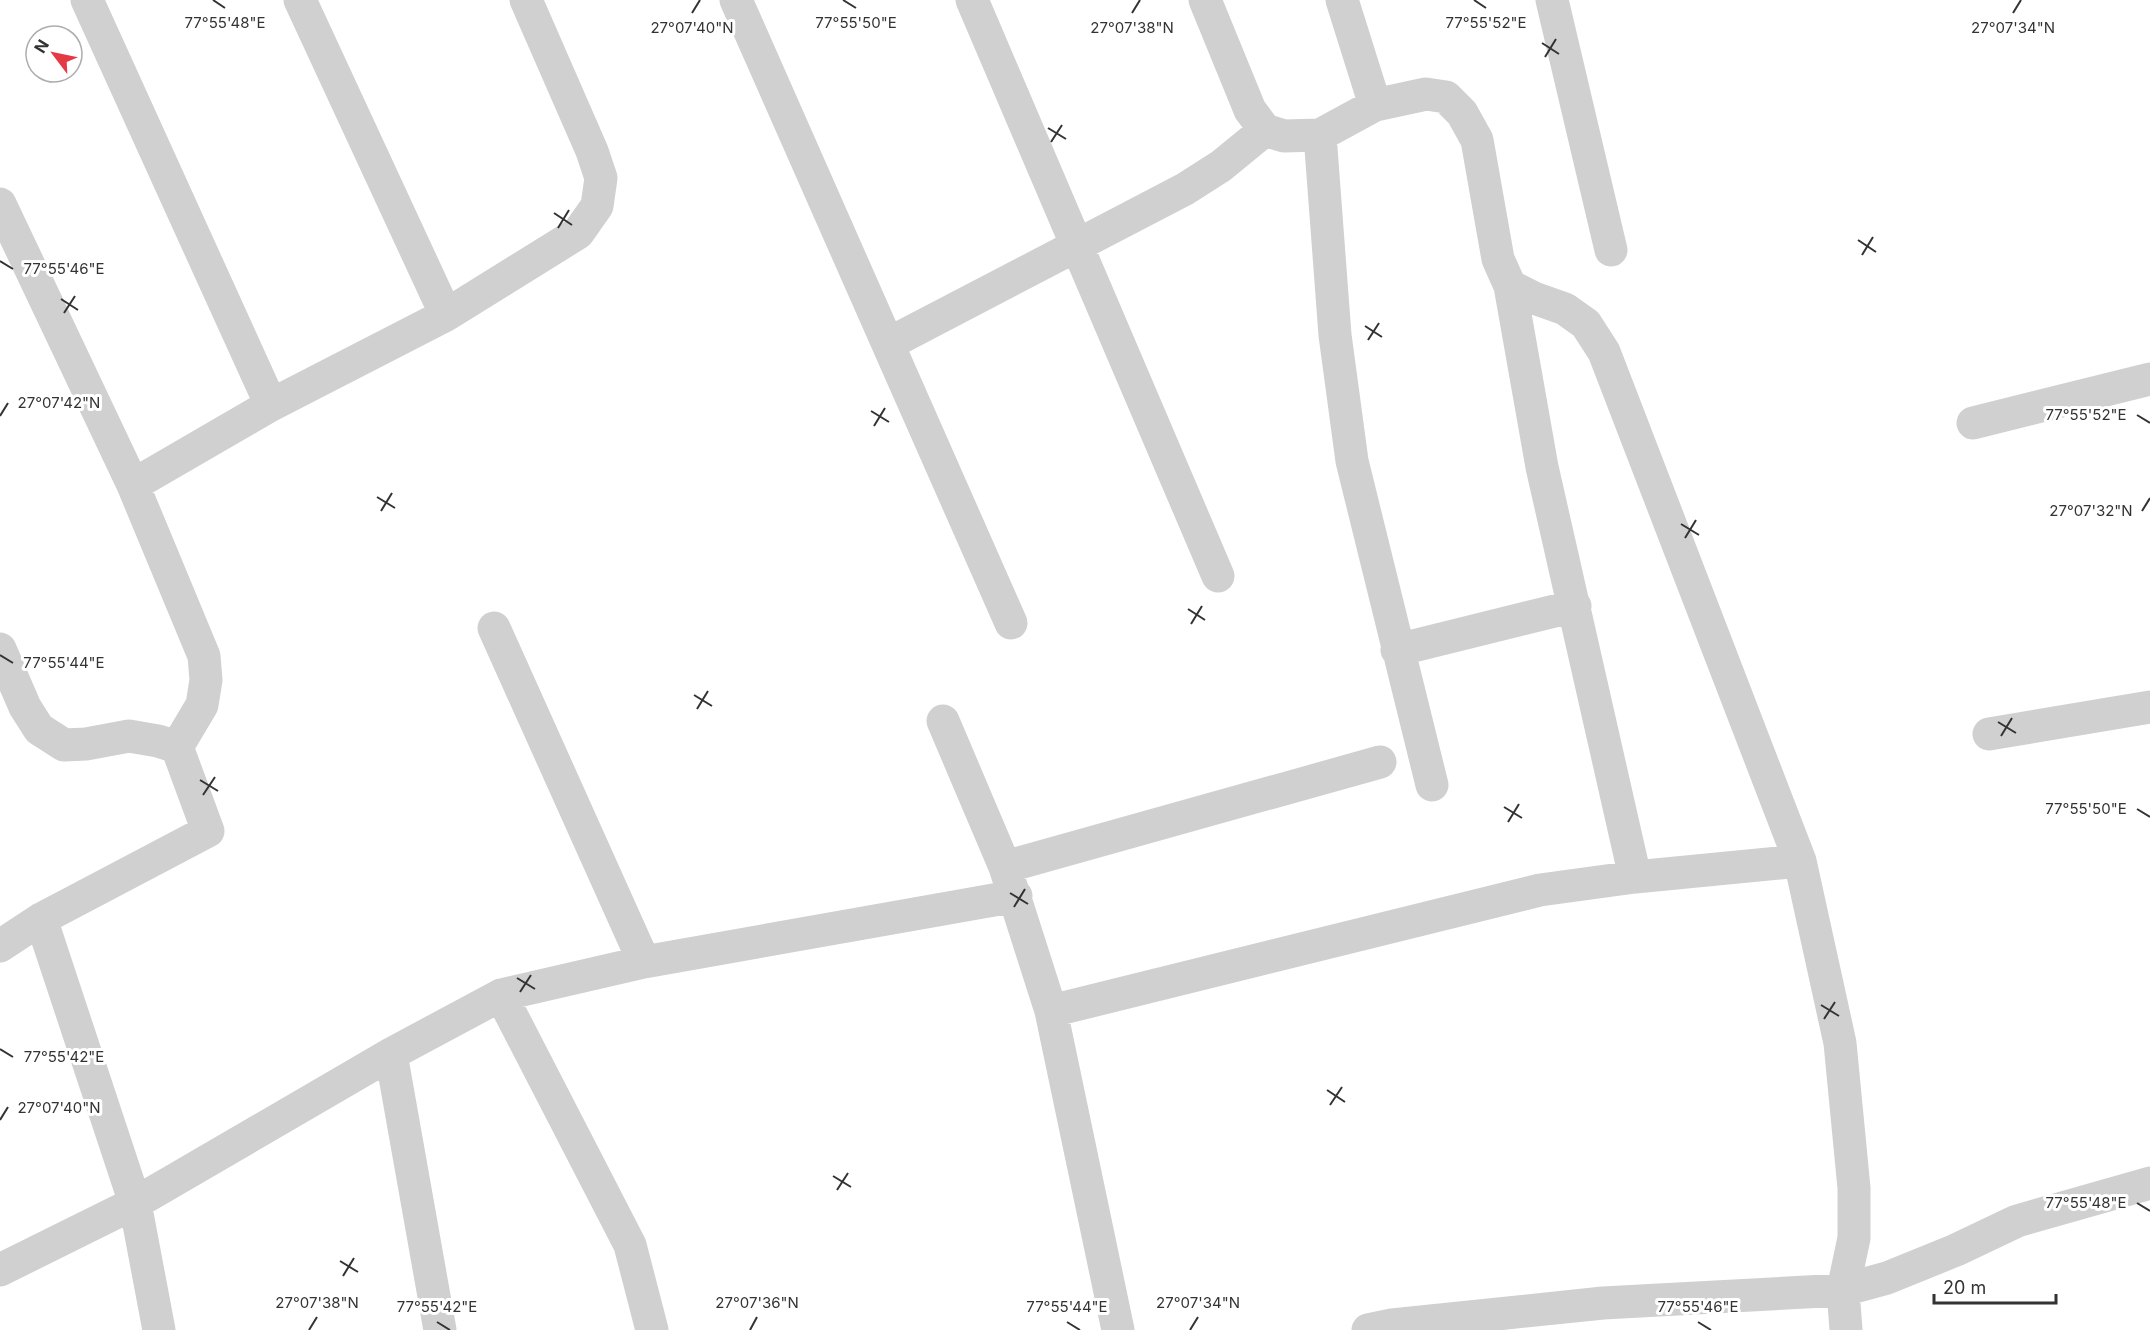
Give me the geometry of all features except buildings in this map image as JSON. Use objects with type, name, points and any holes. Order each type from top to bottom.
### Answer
[{"type":"street","points":[[87,0],[271,405]]},
{"type":"street","points":[[300,0],[446,315]]},
{"type":"street","points":[[133,485],[271,405],[446,315],[578,233],[597,206],[601,178],[592,151],[526,0]]},
{"type":"street","points":[[736,0],[1011,623]]},
{"type":"street","points":[[972,0],[1218,576]]},
{"type":"street","points":[[1205,0],[1250,110],[1265,130],[1284,135],[1320,135],[1375,105],[1426,94],[1446,97],[1462,112],[1477,140],[1498,260],[1510,286],[1542,467],[1635,877]]},
{"type":"street","points":[[1342,0],[1375,105]]},
{"type":"street","points":[[1552,0],[1611,250]]},
{"type":"street","points":[[888,344],[1185,189],[1221,166],[1265,130]]},
{"type":"street","points":[[1320,135],[1335,335],[1352,461],[1432,785]]},
{"type":"street","points":[[0,204],[133,485],[204,656],[206,680],[202,705],[177,747]]},
{"type":"street","points":[[1510,286],[1534,298],[1565,309],[1586,324],[1604,352],[1800,861],[1840,1043],[1854,1198],[1854,1238],[1843,1290],[1845,1330]]},
{"type":"street","points":[[1973,423],[2150,379]]},
{"type":"street","points":[[1397,650],[1575,606]]},
{"type":"street","points":[[495,628],[644,962]]},
{"type":"street","points":[[0,649],[25,707],[39,729],[64,745],[86,744],[129,736],[177,747]]},
{"type":"street","points":[[1989,734],[2150,707]]},
{"type":"street","points":[[943,721],[1010,882],[1050,1011],[1118,1330]]},
{"type":"street","points":[[0,946],[40,919],[208,831],[177,747]]},
{"type":"street","points":[[0,1270],[135,1203],[391,1054],[501,995],[1010,882],[1380,762]]},
{"type":"street","points":[[1050,1011],[1540,890],[1635,877],[1800,861]]},
{"type":"street","points":[[40,919],[135,1203],[159,1330]]},
{"type":"street","points":[[501,995],[630,1245],[652,1330]]},
{"type":"street","points":[[391,1054],[440,1330]]},
{"type":"street","points":[[1384,1328],[1608,1316],[1843,1290],[1897,1274],[1956,1250],[2017,1221],[2150,1183]]}]
